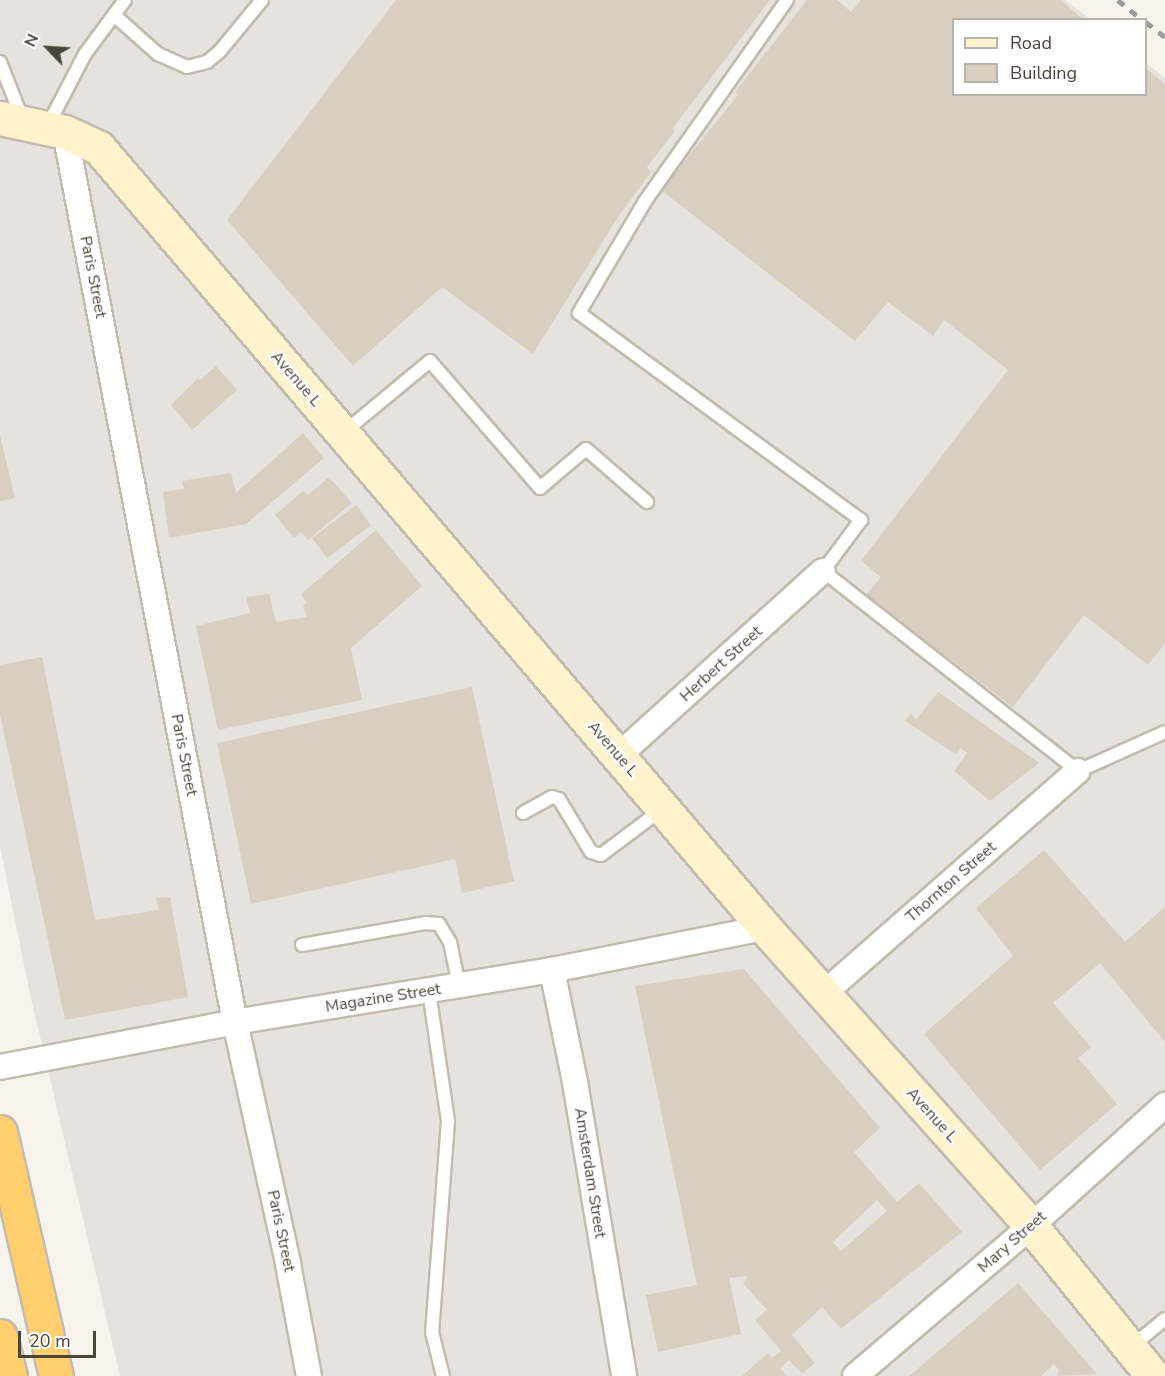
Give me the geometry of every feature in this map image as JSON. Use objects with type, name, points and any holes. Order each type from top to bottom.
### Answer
[{"type":"highway","points":[[0,1132],[56,1376]]},
{"type":"highway","points":[[26,1245],[77,1376]]},
{"type":"highway","points":[[0,1336],[10,1376]]},
{"type":"street","name":"Avenue L","points":[[34,126],[99,148],[765,928],[1031,1226],[1152,1376]]},
{"type":"street","name":"Paris Street","points":[[34,126],[235,1022],[309,1376]]},
{"type":"street","name":"Herbert Street","points":[[618,756],[823,571]]},
{"type":"street","name":"Thornton Street","points":[[824,993],[1078,771]]},
{"type":"street","name":"Magazine Street","points":[[0,1067],[235,1022],[552,970],[765,928]]},
{"type":"street","name":"Amsterdam Street","points":[[552,970],[575,1082],[624,1376]]},
{"type":"street","name":"Mary Street","points":[[855,1376],[1031,1226],[1165,1105]]},
{"type":"lane","points":[[0,62],[34,126],[125,0]]},
{"type":"lane","points":[[114,15],[158,54],[187,67],[207,62],[220,51],[262,0]]},
{"type":"lane","points":[[787,0],[644,203],[579,313],[861,520],[823,571],[1078,771],[1165,732]]},
{"type":"lane","points":[[342,434],[430,361],[540,488],[586,449],[647,501]]},
{"type":"lane","points":[[523,813],[552,797],[559,799],[591,852],[601,855],[664,807]]},
{"type":"lane","points":[[302,945],[425,923],[439,924],[450,942],[459,986]]},
{"type":"lane","points":[[429,991],[448,1121],[432,1332],[443,1376]]},
{"type":"lane","points":[[1130,1348],[1165,1319]]},
{"type":"shaded area","points":[[0,0],[1065,0],[1089,18],[952,18],[952,96],[1147,96],[1147,64],[1165,78],[1165,1376],[120,1376],[30,994],[0,846]]},
{"type":"building","points":[[396,0],[770,0],[672,129],[675,131],[647,167],[651,172],[618,217],[533,354],[442,287],[353,366],[227,220]]},
{"type":"building","points":[[807,0],[837,0],[851,12],[861,0],[1060,0],[1082,18],[952,18],[952,96],[1147,96],[1147,69],[1165,84],[1165,644],[1148,665],[1084,615],[1013,707],[866,595],[881,577],[861,561],[1008,370],[944,320],[933,336],[888,302],[855,341],[661,190],[738,95],[735,92]]},
{"type":"building","points":[[216,366],[237,390],[192,430],[171,405],[198,378],[200,380]]},
{"type":"building","points":[[303,433],[324,458],[246,524],[169,538],[163,492],[184,489],[182,481],[231,473],[236,493]]},
{"type":"building","points":[[0,435],[15,498],[0,501]]},
{"type":"building","points":[[329,477],[352,503],[308,540],[301,532],[294,538],[275,515],[303,491],[308,495]]},
{"type":"building","points":[[356,505],[371,525],[327,558],[312,538]]},
{"type":"building","points":[[376,530],[422,586],[351,648],[362,700],[218,730],[196,626],[250,613],[246,597],[269,594],[276,622],[307,617],[303,605],[307,603],[301,594]]},
{"type":"building","points":[[42,657],[95,920],[159,910],[156,898],[170,897],[188,997],[65,1020],[0,714],[0,665]]},
{"type":"building","points":[[472,687],[514,881],[462,893],[455,859],[251,904],[217,743]]},
{"type":"building","points":[[938,692],[1039,763],[990,801],[954,771],[967,753],[960,748],[956,754],[905,721],[911,713],[916,720]]},
{"type":"building","points":[[1044,850],[1125,942],[1165,907],[1165,1042],[1100,963],[1053,1003],[1091,1047],[1078,1058],[1117,1104],[1040,1170],[924,1034],[1013,956],[976,908]]},
{"type":"building","points":[[744,969],[880,1128],[854,1152],[897,1202],[919,1183],[962,1232],[841,1329],[822,1307],[792,1335],[815,1363],[802,1374],[789,1360],[780,1368],[787,1376],[742,1376],[768,1353],[772,1358],[781,1351],[755,1320],[767,1310],[743,1283],[748,1276],[729,1278],[741,1334],[658,1352],[646,1295],[697,1285],[635,986]],"holes":[[[877,1200],[887,1211],[841,1251],[833,1242]]]},
{"type":"building","points":[[1018,1283],[1097,1374],[1057,1376],[1059,1370],[1054,1364],[1041,1376],[909,1376]]},
{"type":"railway","points":[[1118,0],[1140,18]]},
{"type":"railway","points":[[1147,23],[1165,37]]}]
